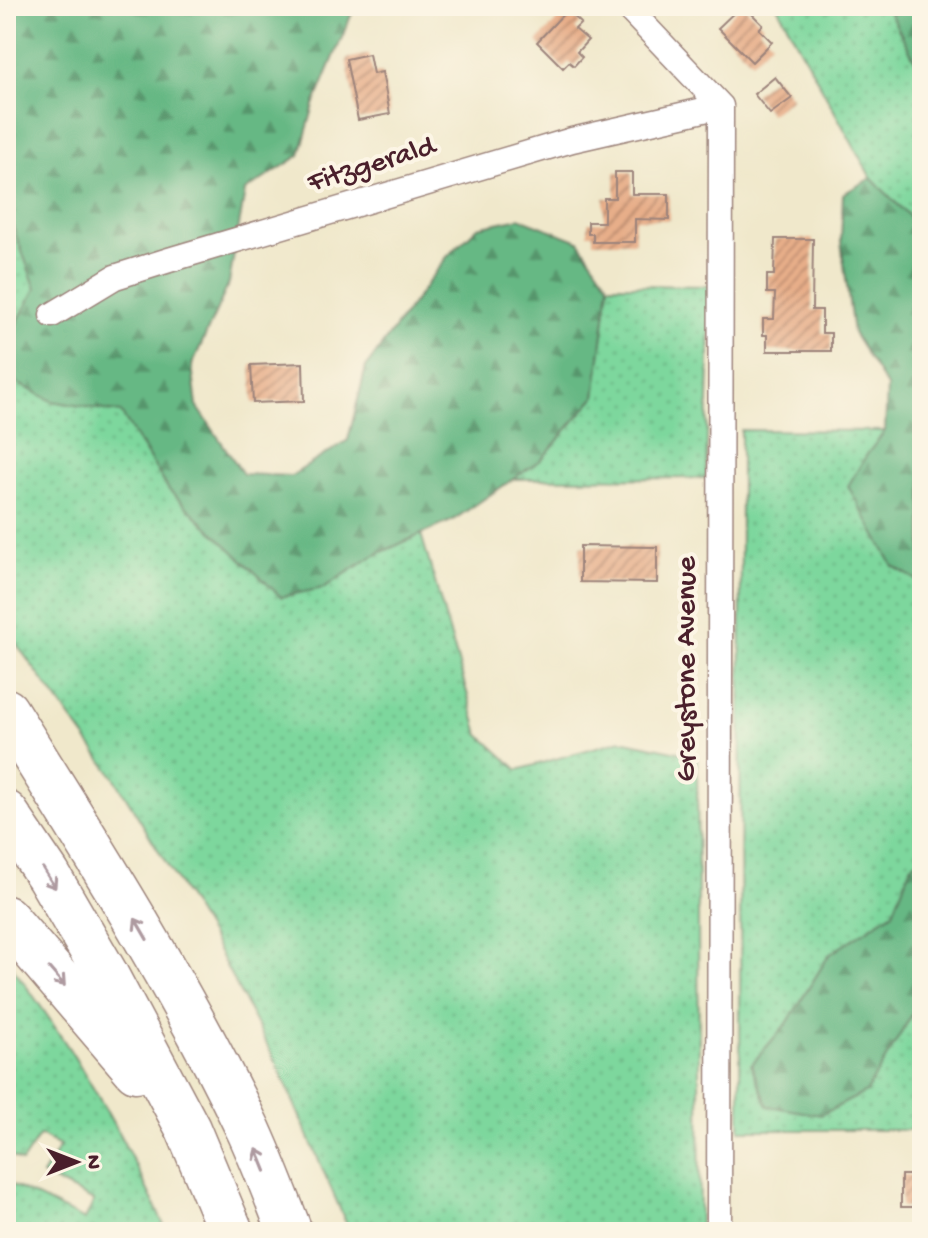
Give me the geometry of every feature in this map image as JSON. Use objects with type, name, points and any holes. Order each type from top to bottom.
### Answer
[{"type":"highway","points":[[6,711],[93,846],[170,980],[249,1132],[290,1232]]},
{"type":"highway","points":[[6,813],[48,875],[105,973],[188,1129],[231,1232]]},
{"type":"highway","points":[[6,918],[188,1129]]},
{"type":"street","points":[[626,6],[721,106]]},
{"type":"street","name":"Fitzgerald","points":[[52,315],[115,277],[169,260],[572,140],[721,106]]},
{"type":"street","name":"Greystone Avenue","points":[[719,1232],[721,106]]},
{"type":"green space","points":[[6,6],[355,6],[314,105],[300,155],[245,191],[229,283],[192,365],[197,406],[243,474],[291,476],[348,440],[366,367],[447,257],[478,227],[520,218],[579,241],[609,285],[595,397],[541,460],[453,520],[373,556],[323,588],[281,597],[169,490],[121,413],[52,401],[11,380],[6,342],[36,289],[6,208]]},
{"type":"green space","points":[[777,6],[886,6],[922,73],[922,241],[912,219],[871,178]]},
{"type":"green space","points":[[886,6],[922,6],[922,73]]},
{"type":"green space","points":[[871,178],[912,219],[922,241],[922,583],[893,566],[848,486],[885,431],[887,387],[853,333],[841,241],[843,194]]},
{"type":"green space","points":[[6,208],[36,289],[6,342]]},
{"type":"green space","points":[[609,285],[711,286],[706,478],[513,479],[541,459],[595,397]]},
{"type":"green space","points":[[6,343],[12,380],[52,401],[121,413],[169,490],[323,588],[373,556],[421,534],[479,734],[518,770],[621,740],[697,756],[700,1232],[350,1232],[277,1064],[211,937],[114,777],[6,630]]},
{"type":"green space","points":[[741,430],[885,431],[866,456],[893,566],[922,583],[922,859],[912,864],[893,912],[829,955],[788,1022],[751,1065],[768,1106],[822,1114],[866,1092],[914,1011],[922,987],[922,1130],[740,1130]]},
{"type":"green space","points":[[922,859],[922,987],[914,1011],[866,1092],[821,1115],[768,1106],[751,1065],[788,1022],[829,955],[893,912],[912,864]]},
{"type":"green space","points":[[6,959],[53,1023],[95,1091],[133,1160],[167,1232],[6,1232],[6,1182],[85,1220],[94,1201],[42,1175],[60,1146],[40,1135],[22,1162],[6,1154]]},
{"type":"building","points":[[741,6],[763,25],[759,29],[772,42],[752,62],[718,28]]},
{"type":"building","points":[[567,10],[581,23],[575,29],[588,40],[577,52],[582,57],[574,66],[569,62],[563,68],[537,42]]},
{"type":"building","points":[[369,54],[373,74],[382,72],[390,114],[358,120],[346,59]]},
{"type":"building","points":[[775,77],[792,98],[770,114],[754,94]]},
{"type":"building","points":[[615,172],[632,172],[632,194],[669,194],[669,220],[635,219],[635,242],[593,242],[593,234],[588,234],[588,222],[604,222],[604,198],[615,198]]},
{"type":"building","points":[[775,239],[813,239],[812,310],[822,310],[822,333],[831,333],[831,351],[767,351],[763,319],[774,319],[775,293],[767,293],[767,275],[774,275]]},
{"type":"building","points":[[303,363],[304,401],[253,403],[251,365]]},
{"type":"building","points":[[580,546],[657,547],[657,583],[580,582]]},
{"type":"building","points":[[901,1175],[922,1175],[922,1232],[918,1232],[918,1207],[901,1207]]}]
